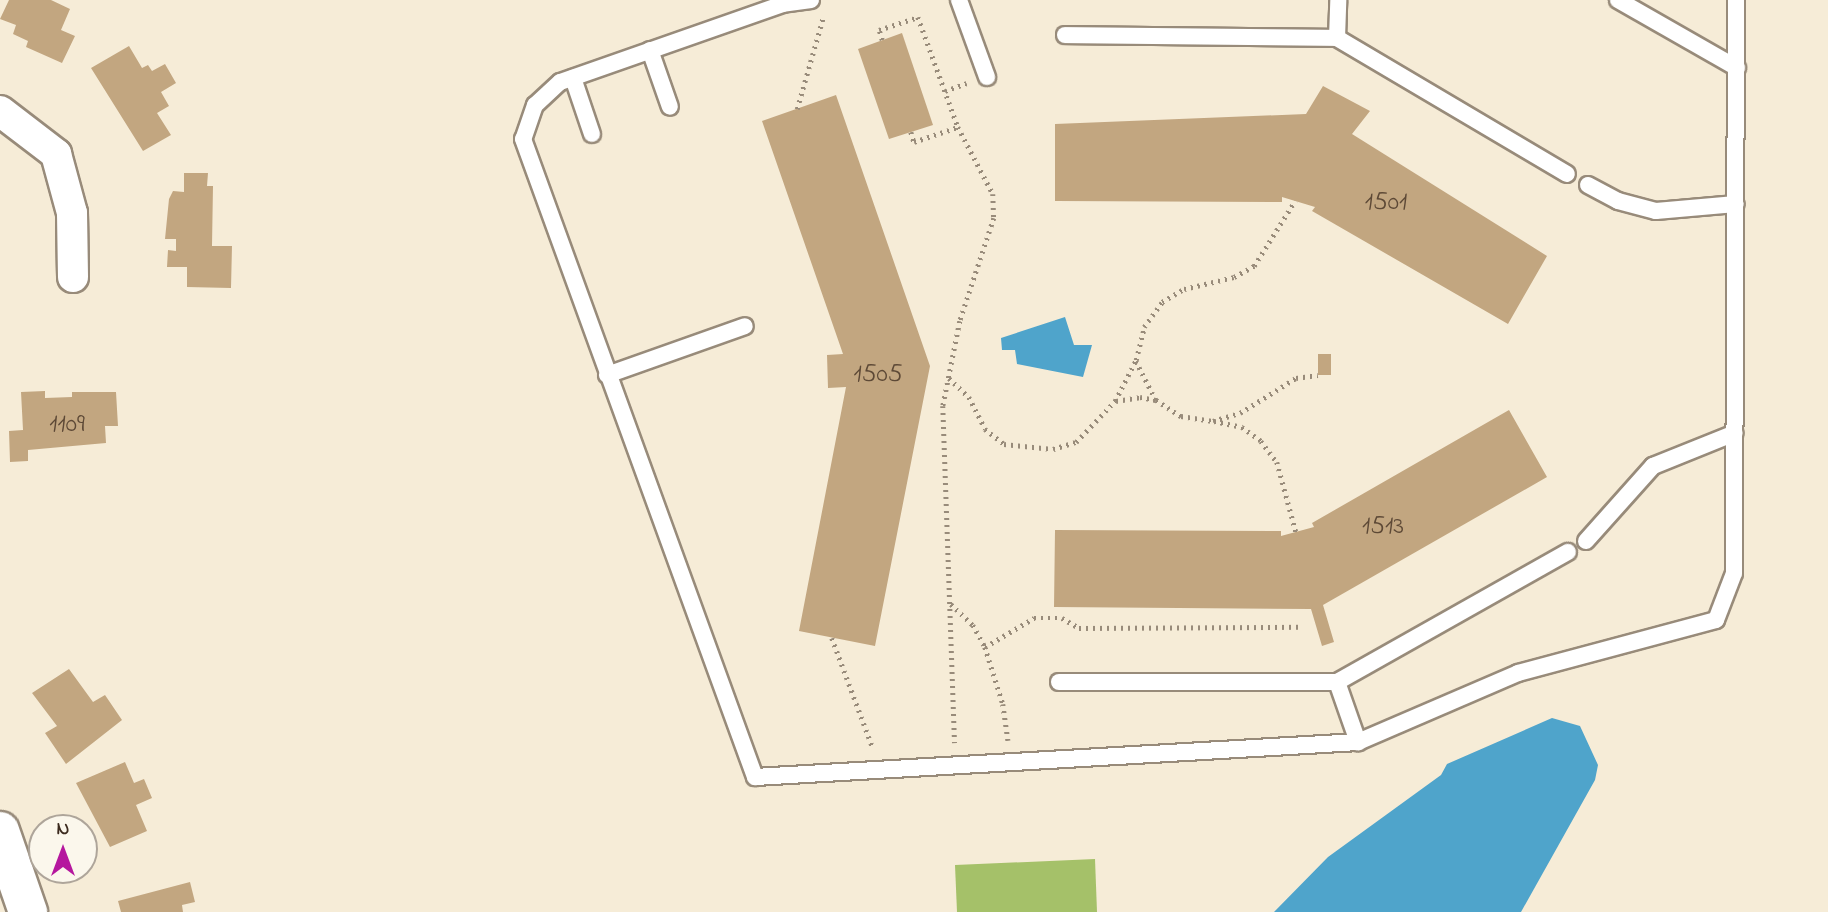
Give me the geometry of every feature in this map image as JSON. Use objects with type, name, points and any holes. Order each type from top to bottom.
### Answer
[{"type":"street","points":[[0,111],[57,154],[72,213],[73,276]]},
{"type":"street","points":[[0,831],[28,912]]},
{"type":"lane","points":[[811,0],[783,4],[560,82],[535,105],[523,139],[755,777],[1358,742],[1518,673],[1716,620],[1734,573],[1736,0]]},
{"type":"lane","points":[[960,0],[987,77]]},
{"type":"lane","points":[[1337,38],[1338,0]]},
{"type":"lane","points":[[1618,0],[1737,68]]},
{"type":"lane","points":[[1065,35],[1337,38],[1567,174]]},
{"type":"lane","points":[[650,51],[670,107]]},
{"type":"lane","points":[[573,78],[592,134]]},
{"type":"lane","points":[[1588,185],[1618,201],[1656,211],[1736,204]]},
{"type":"lane","points":[[607,375],[745,326]]},
{"type":"lane","points":[[1586,541],[1653,466],[1735,433]]},
{"type":"lane","points":[[1059,681],[1337,682],[1568,552]]},
{"type":"lane","points":[[1337,682],[1358,742]]},
{"type":"path","points":[[797,109],[825,12]]},
{"type":"path","points":[[883,40],[879,30],[918,17],[958,127],[993,194],[994,218],[960,321],[943,406],[955,765]]},
{"type":"path","points":[[911,132],[914,142],[958,127]]},
{"type":"path","points":[[949,377],[969,397],[985,429],[1004,444],[1029,449],[1054,449],[1076,442],[1115,401],[1136,360],[1144,327],[1162,302],[1184,289],[1234,277],[1254,266],[1295,201]]},
{"type":"path","points":[[1136,360],[1156,400]]},
{"type":"path","points":[[1213,421],[1240,413],[1296,378],[1318,375]]},
{"type":"path","points":[[1115,401],[1140,397],[1156,400],[1181,416],[1241,427],[1261,441],[1276,462],[1296,532]]},
{"type":"path","points":[[950,604],[973,625],[985,647],[1003,704],[1009,762]]},
{"type":"path","points":[[985,647],[1034,618],[1062,618],[1080,628],[1301,627]]},
{"type":"path","points":[[832,638],[871,733],[877,770]]},
{"type":"green space","points":[[1095,859],[1097,912],[957,912],[955,865]]},
{"type":"water","points":[[1065,317],[1074,345],[1092,345],[1083,377],[1017,364],[1015,350],[1002,350],[1001,338]]},
{"type":"water","points":[[1552,718],[1580,726],[1598,765],[1595,780],[1521,912],[1274,912],[1328,857],[1441,775],[1447,764]]},
{"type":"building","points":[[9,0],[51,0],[70,9],[61,30],[75,36],[62,63],[26,47],[28,41],[13,34],[16,25],[0,19]]},
{"type":"building","points":[[902,33],[933,125],[889,139],[858,49]]},
{"type":"building","points":[[129,46],[142,68],[148,65],[152,71],[165,64],[176,83],[161,92],[169,106],[157,113],[171,135],[143,151],[91,68]]},
{"type":"building","points":[[1323,86],[1370,111],[1352,134],[1547,256],[1508,324],[1312,211],[1315,207],[1282,197],[1282,202],[1055,201],[1055,124],[1306,114]]},
{"type":"building","points":[[836,95],[930,366],[875,646],[799,631],[846,387],[828,388],[827,355],[843,354],[762,121]]},
{"type":"building","points":[[184,173],[208,173],[207,186],[213,186],[212,246],[232,246],[231,288],[187,287],[187,267],[167,267],[168,250],[176,251],[176,239],[165,239],[169,199],[173,191],[184,192]]},
{"type":"building","points":[[1318,354],[1331,354],[1331,375],[1318,375]]},
{"type":"building","points":[[45,391],[45,398],[72,397],[72,392],[116,392],[118,426],[105,426],[106,443],[28,450],[28,461],[10,462],[9,431],[23,430],[21,392]]},
{"type":"building","points":[[1509,410],[1547,477],[1323,605],[1334,642],[1322,646],[1311,609],[1054,607],[1055,530],[1281,531],[1281,536],[1314,527],[1312,523]]},
{"type":"building","points":[[69,669],[93,702],[105,695],[122,720],[66,764],[45,733],[57,726],[32,693]]},
{"type":"building","points":[[125,762],[134,783],[144,779],[152,798],[136,805],[147,831],[110,847],[98,824],[98,814],[92,814],[76,783]]},
{"type":"building","points":[[190,882],[195,902],[182,905],[183,912],[121,912],[118,901]]}]
